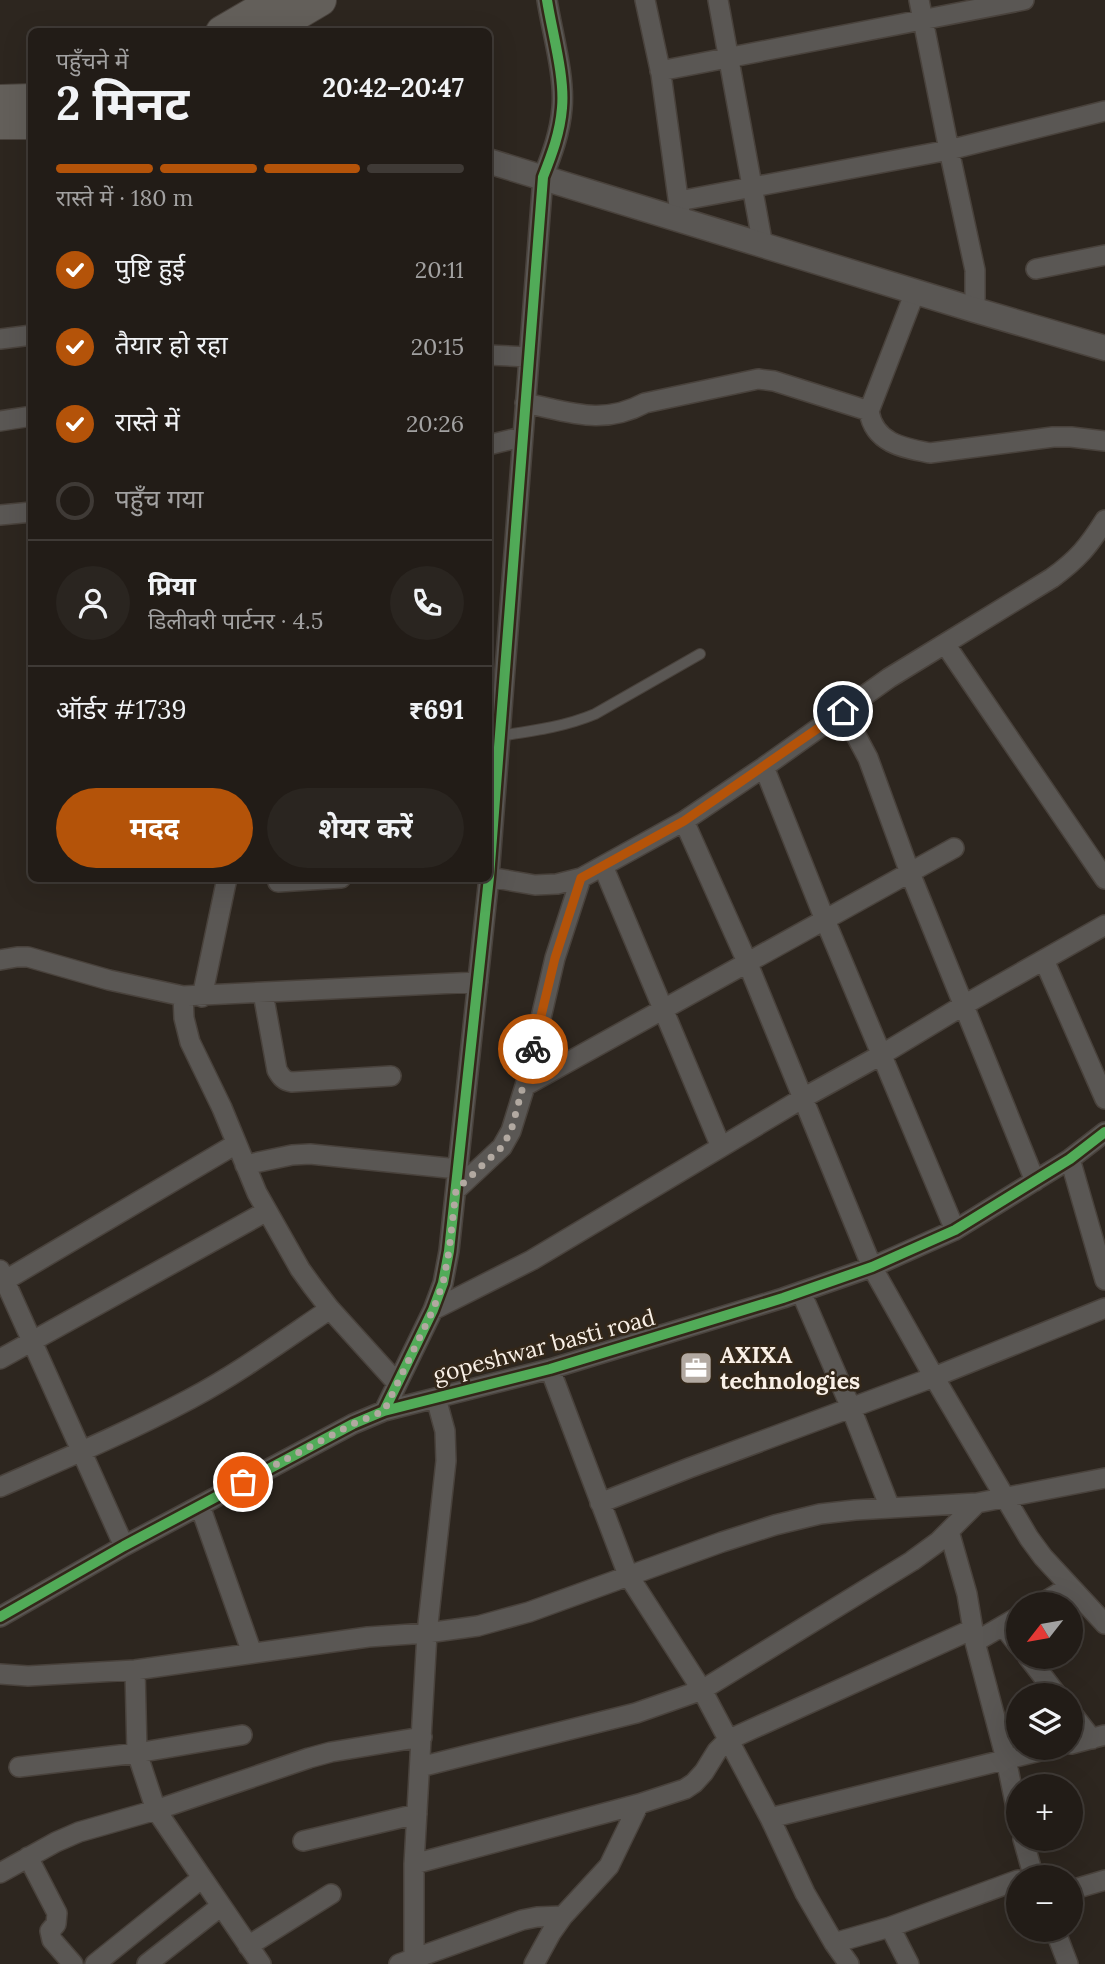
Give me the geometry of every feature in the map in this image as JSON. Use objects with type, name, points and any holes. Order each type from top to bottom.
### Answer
[{"type":"main road","points":[[229,28],[277,0]]},
{"type":"main road","points":[[273,28],[320,0]]},
{"type":"main road","points":[[0,101],[28,100]]},
{"type":"main road","points":[[0,123],[28,123]]},
{"type":"street","points":[[492,788],[493,761],[499,736],[497,650],[522,438],[543,177],[555,146],[563,105],[547,0]]},
{"type":"street","points":[[645,0],[660,71],[680,211]]},
{"type":"street","points":[[718,0],[763,246]]},
{"type":"street","points":[[660,71],[730,57],[921,9],[1024,0]]},
{"type":"street","points":[[921,9],[975,270],[975,310]]},
{"type":"street","points":[[680,211],[752,187],[949,150],[1105,111]]},
{"type":"street","points":[[492,162],[680,211],[763,246],[1105,348]]},
{"type":"street","points":[[1036,269],[1105,255]]},
{"type":"street","points":[[915,292],[869,411],[876,432],[886,440],[912,450],[930,453],[1052,437],[1105,441]]},
{"type":"street","points":[[0,340],[28,336]]},
{"type":"street","points":[[492,355],[528,358]]},
{"type":"street","points":[[525,403],[595,417],[614,416],[629,412],[645,403],[758,379],[774,381],[869,411]]},
{"type":"street","points":[[0,421],[28,417]]},
{"type":"street","points":[[492,444],[522,438]]},
{"type":"street","points":[[0,515],[28,512]]},
{"type":"street","points":[[492,878],[536,885],[581,878],[684,821],[890,678],[1073,563],[1105,520]]},
{"type":"street","points":[[945,645],[1105,879]]},
{"type":"street","points":[[843,711],[868,758],[910,873],[1035,1181]]},
{"type":"street","points":[[764,767],[955,1230]]},
{"type":"street","points":[[684,821],[748,964],[872,1267],[933,1377],[1043,1557],[1105,1624]]},
{"type":"street","points":[[525,1086],[954,848]]},
{"type":"street","points":[[603,866],[720,1147]]},
{"type":"street","points":[[456,1190],[502,1147],[511,1131],[525,1086],[555,958],[581,878]]},
{"type":"street","points":[[226,882],[193,996],[184,1018],[190,1042],[222,1108],[244,1165],[300,1269],[330,1309],[397,1383]]},
{"type":"street","points":[[278,883],[291,882]]},
{"type":"street","points":[[384,1411],[433,1310],[443,1283],[456,1190],[488,882]]},
{"type":"street","points":[[433,1310],[532,1259],[803,1098],[1105,925]]},
{"type":"street","points":[[0,960],[28,957],[109,980],[193,996],[478,982]]},
{"type":"street","points":[[1044,960],[1105,1099]]},
{"type":"street","points":[[263,993],[277,1070],[286,1081],[391,1076]]},
{"type":"street","name":"gopeshwar basti road","points":[[0,1617],[124,1546],[353,1424],[384,1411],[550,1369],[801,1292],[872,1267],[955,1230],[1035,1181],[1105,1132]]},
{"type":"street","points":[[124,1546],[2,1275],[236,1144]]},
{"type":"street","points":[[244,1165],[310,1154],[458,1170]]},
{"type":"street","points":[[1070,1158],[1105,1280]]},
{"type":"street","points":[[0,1359],[267,1211]]},
{"type":"street","points":[[801,1292],[890,1508]]},
{"type":"street","points":[[600,1503],[933,1377],[1105,1308]]},
{"type":"street","points":[[0,1487],[81,1452],[208,1388],[330,1309]]},
{"type":"street","points":[[550,1369],[628,1575],[702,1690],[770,1818],[805,1893],[849,1964]]},
{"type":"street","points":[[436,1398],[445,1431],[446,1461],[427,1633],[409,1962],[522,1920],[564,1916]]},
{"type":"street","points":[[0,1674],[28,1676],[135,1670],[368,1637],[478,1626],[529,1612],[775,1525],[820,1514],[977,1503],[1105,1478]]},
{"type":"street","points":[[420,1767],[636,1713],[702,1690],[912,1561],[938,1542],[977,1503]]},
{"type":"street","points":[[200,1506],[252,1653]]},
{"type":"street","points":[[770,1818],[1006,1759],[974,1636],[967,1594],[949,1531]]},
{"type":"street","points":[[1061,1592],[1069,1587]]},
{"type":"street","points":[[414,1864],[639,1804],[685,1789],[694,1783],[728,1740],[1006,1623]]},
{"type":"street","points":[[135,1670],[137,1754],[156,1810],[261,1964]]},
{"type":"street","points":[[1083,1723],[1098,1737]]},
{"type":"street","points":[[19,1767],[137,1754],[242,1735]]},
{"type":"street","points":[[0,1873],[79,1832],[156,1810],[331,1752],[422,1737]]},
{"type":"street","points":[[534,1964],[564,1916],[609,1866],[639,1804]]},
{"type":"street","points":[[303,1841],[417,1814]]},
{"type":"street","points":[[28,1857],[57,1913],[56,1924],[50,1931],[52,1940],[73,1964]]},
{"type":"street","points":[[95,1964],[202,1878]]},
{"type":"street","points":[[1083,1886],[1105,1880]]},
{"type":"street","points":[[834,1943],[890,1927],[1006,1886]]},
{"type":"street","points":[[248,1946],[331,1894]]},
{"type":"street","points":[[147,1964],[221,1906]]},
{"type":"street","points":[[890,1927],[909,1964]]},
{"type":"street","points":[[1060,1942],[1068,1964]]},
{"type":"lane","points":[[499,736],[579,721],[700,654]]},
{"type":"cycle path","points":[[492,838],[543,177],[557,135],[562,108],[560,68],[547,0]]},
{"type":"cycle path","points":[[384,1411],[433,1310],[443,1283],[449,1251],[488,882]]},
{"type":"cycle path","points":[[0,1617],[124,1546],[353,1424],[384,1411],[550,1369],[783,1298],[872,1267],[955,1230],[1070,1159],[1105,1132]]},
{"type":"way so far","points":[[243,1482],[353,1424],[384,1411],[433,1310],[443,1283],[456,1190],[502,1147],[511,1131],[533,1049]]},
{"type":"place","name":"AXIXA technologies","points":[[696,1368]]},
{"type":"route","points":[[533,1049],[555,958],[581,878],[684,821],[843,711]]}]
